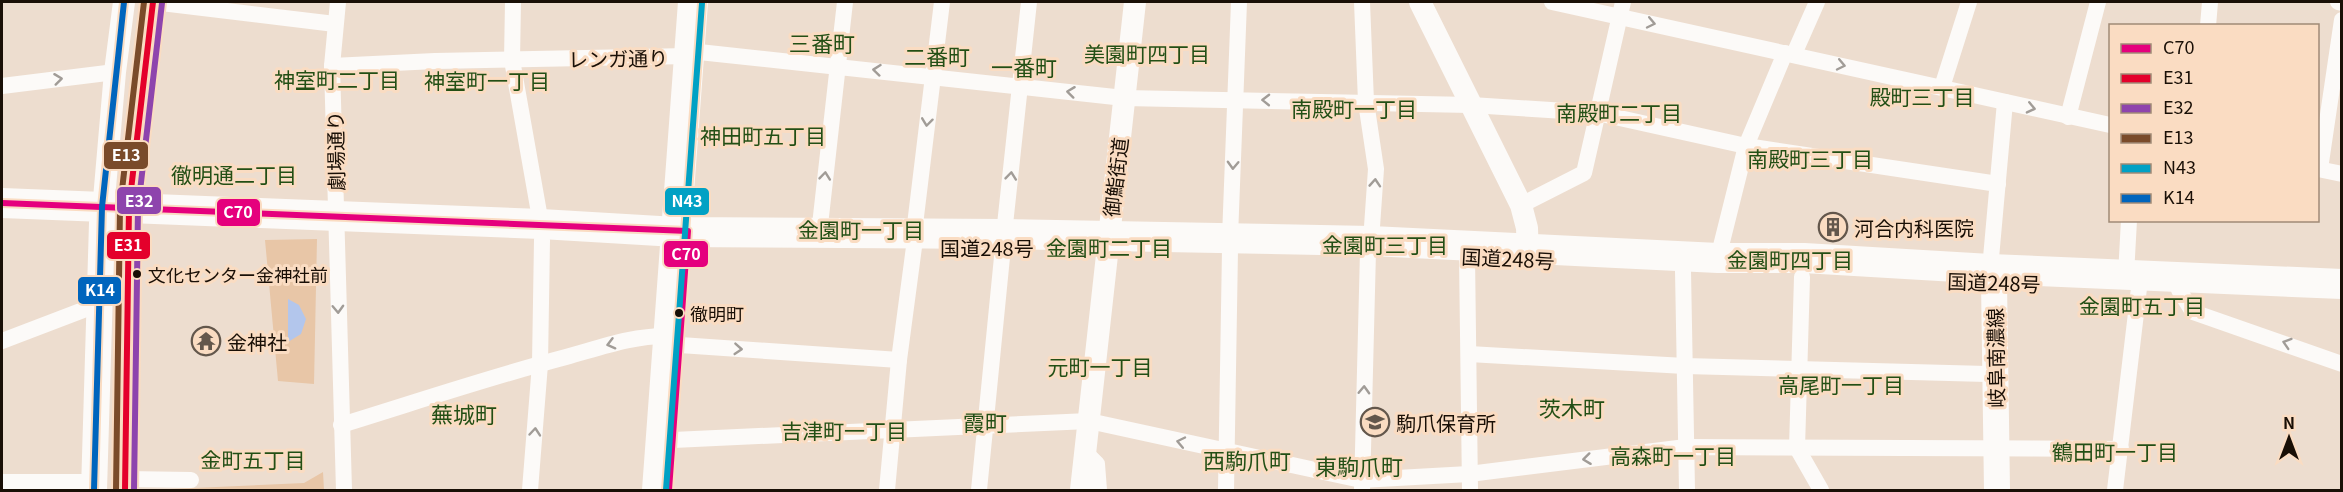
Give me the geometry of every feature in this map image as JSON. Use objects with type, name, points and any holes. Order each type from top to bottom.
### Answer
[{"type":"highway","points":[[657,490],[674,340],[694,54],[693,2]]},
{"type":"highway","points":[[694,54],[704,2]]},
{"type":"highway","points":[[2,202],[115,215]]},
{"type":"highway","points":[[2,220],[115,215],[336,222],[681,240]]},
{"type":"highway","name":"国道248号","points":[[681,240],[819,234],[914,240]]},
{"type":"highway","name":"国道248号","points":[[681,240],[1230,243],[1718,258],[1804,258],[1990,277]]},
{"type":"highway","name":"国道248号","points":[[1369,246],[1467,256],[1528,253],[1683,271],[1802,277],[1990,277],[2133,282],[2342,284]]},
{"type":"highway","name":"国道248号","points":[[2133,282],[2179,290],[2342,295]]},
{"type":"highway","points":[[669,490],[673,440],[674,340]]},
{"type":"main road","points":[[94,486],[99,303],[115,215]]},
{"type":"main road","points":[[115,215],[125,485]]},
{"type":"main road","name":"岐阜南濃線","points":[[1990,277],[1987,374],[1997,490]]},
{"type":"main road","name":"岐阜南濃線","points":[[1988,490],[1992,449],[1990,277]]},
{"type":"street","points":[[115,215],[115,72],[124,2]]},
{"type":"street","points":[[115,215],[153,2],[335,24]]},
{"type":"street","name":"劇場通り","points":[[338,2],[332,66],[344,490]]},
{"type":"street","points":[[513,2],[512,60],[541,232],[540,364],[530,490]]},
{"type":"street","points":[[819,234],[845,2]]},
{"type":"street","points":[[887,490],[899,360],[942,2]]},
{"type":"street","points":[[979,490],[1029,2]]},
{"type":"street","name":"御鮨街道","points":[[1081,490],[1135,2]]},
{"type":"street","points":[[1226,490],[1230,243],[1239,2]]},
{"type":"street","points":[[1361,485],[1369,246],[1376,169],[1366,102],[1362,2]]},
{"type":"street","points":[[1419,2],[1521,205],[1527,228],[1528,253]]},
{"type":"street","points":[[1552,2],[1621,9],[1790,54],[2109,125]]},
{"type":"street","points":[[1718,258],[1746,146],[1817,2]]},
{"type":"street","points":[[1942,87],[1969,2]]},
{"type":"street","points":[[2068,117],[2098,2]]},
{"type":"street","points":[[2208,24],[2210,2]]},
{"type":"street","points":[[1521,205],[1584,173],[1621,9]]},
{"type":"street","points":[[2342,20],[2337,81],[2319,169],[2342,174]]},
{"type":"street","name":"レンガ通り","points":[[332,66],[694,54],[838,66],[1124,98],[1471,105],[1597,113],[1746,146],[1998,184]]},
{"type":"street","points":[[2,86],[115,72]]},
{"type":"street","points":[[1990,277],[2005,102]]},
{"type":"street","points":[[2115,490],[2121,449],[2133,282],[2129,222]]},
{"type":"street","points":[[1467,256],[1470,482]]},
{"type":"street","points":[[1683,271],[1687,490]]},
{"type":"street","points":[[1802,277],[1797,448],[1821,490]]},
{"type":"street","points":[[2179,290],[2193,312],[2342,364]]},
{"type":"street","points":[[2,341],[99,303]]},
{"type":"street","points":[[341,425],[540,364],[618,342],[655,336],[674,340],[899,360]]},
{"type":"street","points":[[1469,354],[1685,366],[1987,374]]},
{"type":"street","points":[[673,440],[1089,421],[1361,485],[1470,482],[1686,447],[2121,449]]},
{"type":"street","points":[[1085,452],[1097,464],[1099,490]]},
{"type":"street","points":[[125,485],[191,480]]},
{"type":"street","points":[[2,482],[94,486]]},
{"type":"shaded area","points":[[317,239],[314,384],[278,381],[265,240]]},
{"type":"shaded area","points":[[323,472],[324,490],[148,490],[304,483]]},
{"type":"water","points":[[288,299],[299,305],[306,319],[301,334],[288,342]]},
{"type":"transit line","name":"K14","points":[[94,490],[102,207],[124,2]]},
{"type":"transit line","name":"E13","points":[[116,490],[120,207],[144,2]]},
{"type":"transit line","name":"E31","points":[[125,490],[129,207],[153,2]]},
{"type":"transit line","name":"E32","points":[[134,490],[138,208],[162,3]]},
{"type":"transit line","name":"N43","points":[[666,490],[702,3]]},
{"type":"transit line","name":"C70","points":[[2,203],[688,231],[669,490]]},
{"type":"place","name":"河合内科医院","points":[[1833,227]]},
{"type":"place","name":"文化センター金神社前","points":[[137,274]]},
{"type":"place","name":"徹明町","points":[[679,313]]},
{"type":"place","name":"金神社","points":[[206,341]]},
{"type":"place","name":"駒爪保育所","points":[[1375,422]]},
{"type":"district","name":"三番町","points":[[822,42]]},
{"type":"district","name":"美園町四丁目","points":[[1147,53]]},
{"type":"district","name":"二番町","points":[[937,55]]},
{"type":"district","name":"一番町","points":[[1024,66]]},
{"type":"district","name":"神室町二丁目","points":[[337,79]]},
{"type":"district","name":"神室町一丁目","points":[[487,80]]},
{"type":"district","name":"殿町三丁目","points":[[1922,96]]},
{"type":"district","name":"南殿町一丁目","points":[[1354,108]]},
{"type":"district","name":"南殿町二丁目","points":[[1619,112]]},
{"type":"district","name":"神田町五丁目","points":[[763,135]]},
{"type":"district","name":"南殿町三丁目","points":[[1810,158]]},
{"type":"district","name":"徹明通二丁目","points":[[234,174]]},
{"type":"district","name":"金園町一丁目","points":[[861,229]]},
{"type":"district","name":"金園町三丁目","points":[[1385,244]]},
{"type":"district","name":"金園町二丁目","points":[[1109,247]]},
{"type":"district","name":"金園町四丁目","points":[[1790,259]]},
{"type":"district","name":"金園町五丁目","points":[[2142,305]]},
{"type":"district","name":"元町一丁目","points":[[1100,366]]},
{"type":"district","name":"高尾町一丁目","points":[[1841,384]]},
{"type":"district","name":"茨木町","points":[[1572,407]]},
{"type":"district","name":"蕪城町","points":[[464,413]]},
{"type":"district","name":"霞町","points":[[985,421]]},
{"type":"district","name":"吉津町一丁目","points":[[844,430]]},
{"type":"district","name":"鶴田町一丁目","points":[[2115,451]]},
{"type":"district","name":"高森町一丁目","points":[[1673,455]]},
{"type":"district","name":"金町五丁目","points":[[253,459]]},
{"type":"district","name":"西駒爪町","points":[[1247,459]]},
{"type":"district","name":"東駒爪町","points":[[1359,465]]}]
